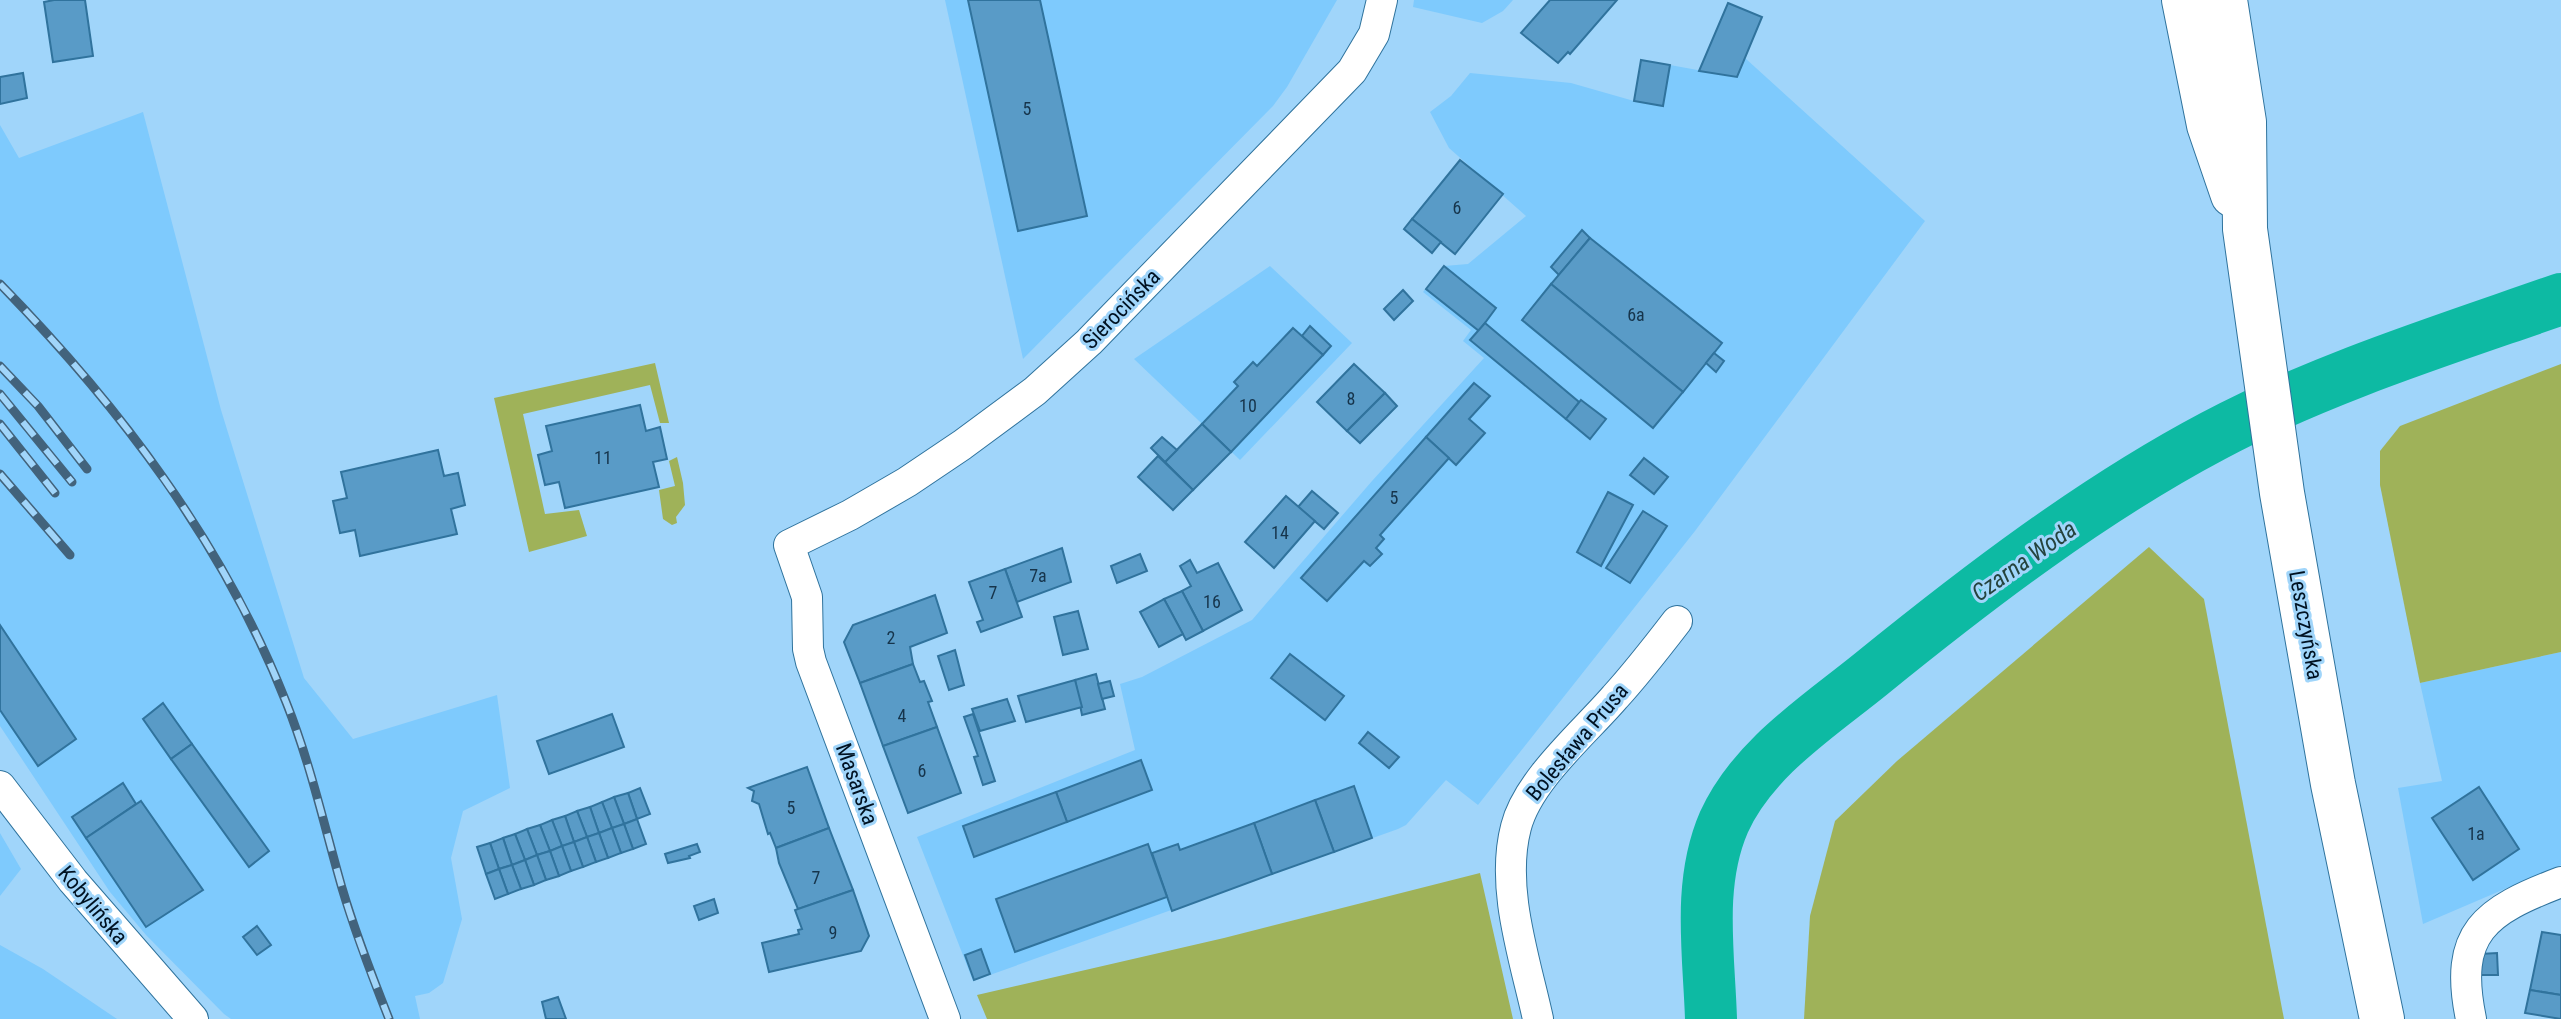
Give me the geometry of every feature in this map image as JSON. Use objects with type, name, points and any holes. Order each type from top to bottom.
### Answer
[{"type":"main road","name":"Leszczyńska","points":[[2184,0],[2209,125],[2245,229]]},
{"type":"main road","name":"Leszczyńska","points":[[2225,0],[2244,122],[2245,229],[2282,493],[2333,784],[2382,1019]]},
{"type":"street","name":"Sierocińska","points":[[789,545],[850,515],[936,463],[1005,414],[1064,365],[1350,73],[1365,54],[1374,34],[1382,0]]},
{"type":"street","name":"Masarska","points":[[789,545],[808,601],[811,662],[945,1019]]},
{"type":"street","name":"Bolesława Prusa","points":[[1538,1019],[1512,889],[1513,842],[1518,817],[1545,776],[1625,686],[1677,621]]},
{"type":"street","name":"Kobylińska","points":[[0,786],[73,881],[193,1019]]},
{"type":"street","points":[[2471,1019],[2465,963],[2478,934],[2489,920],[2506,907],[2561,882]]},
{"type":"shaded area","points":[[945,0],[1337,0],[1273,106],[1023,359]]},
{"type":"shaded area","points":[[1414,0],[1513,0],[1503,11],[1482,23],[1413,7]]},
{"type":"shaded area","points":[[1745,58],[1925,221],[1695,531],[1478,805],[1446,780],[1406,825],[1398,829],[973,981],[917,837],[1135,750],[1120,684],[1142,677],[1252,620],[1484,358],[1463,341],[1471,330],[1423,292],[1444,266],[1468,264],[1526,216],[1449,148],[1430,112],[1451,96],[1470,73],[1571,83],[1662,106],[1670,65],[1736,77]]},
{"type":"shaded area","points":[[143,112],[221,410],[304,678],[353,739],[497,695],[510,788],[463,811],[451,858],[462,919],[443,983],[429,993],[415,996],[420,1019],[231,1019],[146,935],[110,892],[0,726],[0,125],[19,158]]},
{"type":"shaded area","points":[[1270,266],[1352,343],[1240,460],[1134,359]]},
{"type":"shaded area","points":[[2561,652],[2561,865],[2423,924],[2398,788],[2442,781],[2420,683]]},
{"type":"shaded area","points":[[0,833],[21,869],[0,896]]},
{"type":"shaded area","points":[[0,945],[43,969],[117,1019],[0,1019]]},
{"type":"green space","points":[[655,363],[669,423],[660,423],[650,385],[523,414],[545,514],[579,510],[587,536],[529,552],[494,398]]},
{"type":"green space","points":[[2561,364],[2561,652],[2420,683],[2380,485],[2380,451],[2400,426]]},
{"type":"green space","points":[[677,457],[685,505],[676,517],[677,523],[672,525],[663,519],[659,490],[675,486],[669,461]]},
{"type":"green space","points":[[2149,547],[2204,599],[2284,1019],[1804,1019],[1810,916],[1835,821],[1897,761]]},
{"type":"green space","points":[[1480,873],[1513,1019],[987,1019],[977,995],[1224,938]]},
{"type":"building","points":[[85,0],[93,56],[53,62],[44,2]]},
{"type":"building","points":[[968,0],[1040,0],[1087,216],[1018,231]]},
{"type":"building","points":[[1550,0],[1617,0],[1570,54],[1568,52],[1558,63],[1521,33]]},
{"type":"building","points":[[1728,3],[1762,17],[1737,77],[1699,71]]},
{"type":"building","points":[[1641,60],[1670,65],[1663,106],[1634,101]]},
{"type":"building","points":[[23,73],[27,98],[0,104],[0,77]]},
{"type":"building","points":[[1460,160],[1503,194],[1455,254],[1412,219]]},
{"type":"building","points":[[1412,219],[1441,242],[1432,253],[1404,229]]},
{"type":"building","points":[[1582,230],[1590,238],[1559,275],[1551,267]]},
{"type":"building","points":[[1590,238],[1722,343],[1683,392],[1551,284]]},
{"type":"building","points":[[1444,266],[1496,308],[1479,331],[1426,289]]},
{"type":"building","points":[[1551,284],[1683,392],[1653,428],[1522,320]]},
{"type":"building","points":[[1403,290],[1413,301],[1394,320],[1384,309]]},
{"type":"building","points":[[1485,323],[1579,402],[1566,419],[1470,340]]},
{"type":"building","points":[[1310,326],[1331,346],[1323,355],[1302,336]]},
{"type":"building","points":[[1293,328],[1323,355],[1231,452],[1202,424],[1238,386],[1234,382],[1253,362],[1257,366]]},
{"type":"building","points":[[1714,353],[1724,361],[1716,372],[1706,363]]},
{"type":"building","points":[[1354,364],[1385,393],[1347,431],[1317,402]]},
{"type":"building","points":[[1474,383],[1490,396],[1469,419],[1485,433],[1456,465],[1426,437]]},
{"type":"building","points":[[1385,393],[1397,406],[1360,443],[1347,431]]},
{"type":"building","points":[[1581,400],[1606,419],[1590,439],[1566,419]]},
{"type":"building","points":[[640,405],[646,431],[660,427],[667,459],[653,462],[659,487],[565,508],[559,482],[545,485],[538,455],[552,451],[546,426]]},
{"type":"building","points":[[1202,424],[1231,452],[1193,490],[1165,462]]},
{"type":"building","points":[[1162,437],[1177,450],[1165,462],[1151,448]]},
{"type":"building","points":[[1426,437],[1449,458],[1380,535],[1384,539],[1376,548],[1382,554],[1370,566],[1364,561],[1327,601],[1301,578]]},
{"type":"building","points":[[438,450],[444,476],[458,473],[465,505],[451,509],[457,534],[360,556],[355,530],[340,533],[333,501],[347,498],[341,472]]},
{"type":"building","points":[[1158,456],[1193,490],[1173,510],[1138,477]]},
{"type":"building","points":[[1644,458],[1668,477],[1654,494],[1630,475]]},
{"type":"building","points":[[1312,491],[1338,513],[1324,529],[1298,507]]},
{"type":"building","points":[[1608,492],[1633,505],[1601,566],[1577,552]]},
{"type":"building","points":[[1286,496],[1315,521],[1274,568],[1245,542]]},
{"type":"building","points":[[1643,511],[1667,526],[1630,583],[1606,568]]},
{"type":"building","points":[[1062,548],[1071,582],[1017,602],[1005,569]]},
{"type":"building","points":[[1140,554],[1147,571],[1117,583],[1111,566]]},
{"type":"building","points":[[1190,560],[1197,573],[1218,563],[1242,610],[1203,631],[1182,591],[1191,586],[1180,566]]},
{"type":"building","points":[[1005,569],[1022,617],[981,632],[977,622],[983,620],[969,582]]},
{"type":"building","points":[[1182,591],[1203,631],[1186,640],[1164,599]]},
{"type":"building","points":[[935,595],[947,633],[910,647],[913,664],[860,683],[844,642],[853,625]]},
{"type":"building","points":[[1164,599],[1183,634],[1159,647],[1140,612]]},
{"type":"building","points":[[1078,611],[1088,649],[1063,655],[1054,617]]},
{"type":"building","points":[[0,625],[76,739],[38,766],[0,710]]},
{"type":"building","points":[[955,650],[964,685],[949,690],[938,656]]},
{"type":"building","points":[[1290,654],[1344,696],[1325,720],[1271,678]]},
{"type":"building","points":[[913,664],[932,701],[928,702],[937,727],[883,746],[860,683]]},
{"type":"building","points":[[1096,674],[1105,709],[1082,715],[1075,680]]},
{"type":"building","points":[[1075,680],[1082,707],[1026,722],[1018,696]]},
{"type":"building","points":[[1110,681],[1114,696],[1102,699],[1098,684]]},
{"type":"building","points":[[1007,699],[1015,721],[980,731],[972,709]]},
{"type":"building","points":[[163,703],[192,744],[171,759],[143,719]]},
{"type":"building","points":[[612,714],[624,747],[549,774],[537,741]]},
{"type":"building","points":[[973,714],[995,781],[983,785],[974,757],[978,756],[964,717]]},
{"type":"building","points":[[937,727],[961,793],[908,813],[883,746]]},
{"type":"building","points":[[1368,732],[1399,757],[1389,768],[1359,743]]},
{"type":"building","points":[[192,744],[269,851],[249,867],[171,759]]},
{"type":"building","points":[[1141,760],[1152,790],[1067,822],[1056,792]]},
{"type":"building","points":[[807,767],[829,828],[776,848],[768,834],[759,804],[752,801],[754,791],[748,788]]},
{"type":"building","points":[[123,783],[136,804],[86,838],[72,817]]},
{"type":"building","points":[[1354,786],[1372,838],[1334,852],[1315,800]]},
{"type":"building","points":[[2479,787],[2519,849],[2473,880],[2432,818]]},
{"type":"building","points":[[640,788],[650,814],[637,819],[628,793]]},
{"type":"building","points":[[1056,792],[1067,822],[974,857],[963,826]]},
{"type":"building","points":[[628,793],[637,819],[624,824],[614,797]]},
{"type":"building","points":[[614,797],[624,824],[612,828],[602,802]]},
{"type":"building","points":[[1315,800],[1334,852],[1272,874],[1254,823]]},
{"type":"building","points":[[141,801],[203,890],[146,927],[86,838]]},
{"type":"building","points":[[602,802],[612,828],[599,833],[590,807]]},
{"type":"building","points":[[590,807],[599,833],[587,837],[577,811]]},
{"type":"building","points":[[577,811],[587,837],[574,842],[565,816]]},
{"type":"building","points":[[565,816],[574,842],[562,846],[552,820]]},
{"type":"building","points":[[637,819],[646,844],[633,849],[624,824]]},
{"type":"building","points":[[552,820],[562,846],[550,851],[540,825]]},
{"type":"building","points":[[1254,823],[1272,874],[1172,911],[1152,853],[1178,844],[1180,850]]},
{"type":"building","points":[[624,824],[633,849],[621,853],[612,828]]},
{"type":"building","points":[[540,825],[550,851],[537,855],[527,829]]},
{"type":"building","points":[[612,828],[621,853],[608,858],[599,833]]},
{"type":"building","points":[[829,828],[853,890],[798,909],[776,848]]},
{"type":"building","points":[[527,829],[537,855],[525,860],[515,834]]},
{"type":"building","points":[[599,833],[608,858],[596,862],[587,837]]},
{"type":"building","points":[[515,834],[525,860],[512,865],[503,838]]},
{"type":"building","points":[[587,837],[596,862],[583,867],[574,842]]},
{"type":"building","points":[[503,838],[512,865],[499,869],[490,843]]},
{"type":"building","points":[[574,842],[583,867],[571,871],[562,846]]},
{"type":"building","points":[[490,843],[499,869],[486,874],[477,847]]},
{"type":"building","points":[[697,844],[700,852],[690,858],[668,863],[665,854]]},
{"type":"building","points":[[1148,844],[1167,897],[1015,952],[996,899]]},
{"type":"building","points":[[562,846],[571,871],[559,876],[550,851]]},
{"type":"building","points":[[550,851],[559,876],[546,880],[537,855]]},
{"type":"building","points":[[537,855],[546,880],[534,885],[525,860]]},
{"type":"building","points":[[525,860],[534,885],[521,889],[512,865]]},
{"type":"building","points":[[512,865],[521,889],[508,894],[499,869]]},
{"type":"building","points":[[499,869],[508,894],[495,899],[486,874]]},
{"type":"building","points":[[853,890],[869,936],[861,951],[769,972],[762,943],[799,934],[798,930],[802,929],[795,910]]},
{"type":"building","points":[[714,899],[718,913],[699,920],[694,906]]},
{"type":"building","points":[[257,926],[271,945],[257,955],[243,937]]},
{"type":"building","points":[[2542,932],[2561,935],[2561,995],[2530,990]]},
{"type":"building","points":[[981,949],[990,974],[974,980],[965,955]]},
{"type":"building","points":[[2497,953],[2498,975],[2481,975],[2480,954]]},
{"type":"building","points":[[2530,990],[2561,995],[2561,1019],[2525,1013]]},
{"type":"building","points":[[558,997],[566,1019],[546,1019],[542,1002]]},
{"type":"waterway","name":"Czarna Woda","points":[[1711,1019],[1707,894],[1716,846],[1736,799],[1788,740],[2036,547],[2168,461],[2254,415],[2340,378],[2561,299]]},
{"type":"railway","points":[[0,284],[44,330],[126,428],[164,479],[231,586],[261,643],[295,725],[347,904],[389,1019]]},
{"type":"railway","points":[[0,366],[38,406],[87,469]]},
{"type":"railway","points":[[0,394],[72,482]]},
{"type":"railway","points":[[0,424],[55,493]]},
{"type":"railway","points":[[0,474],[70,555]]}]
